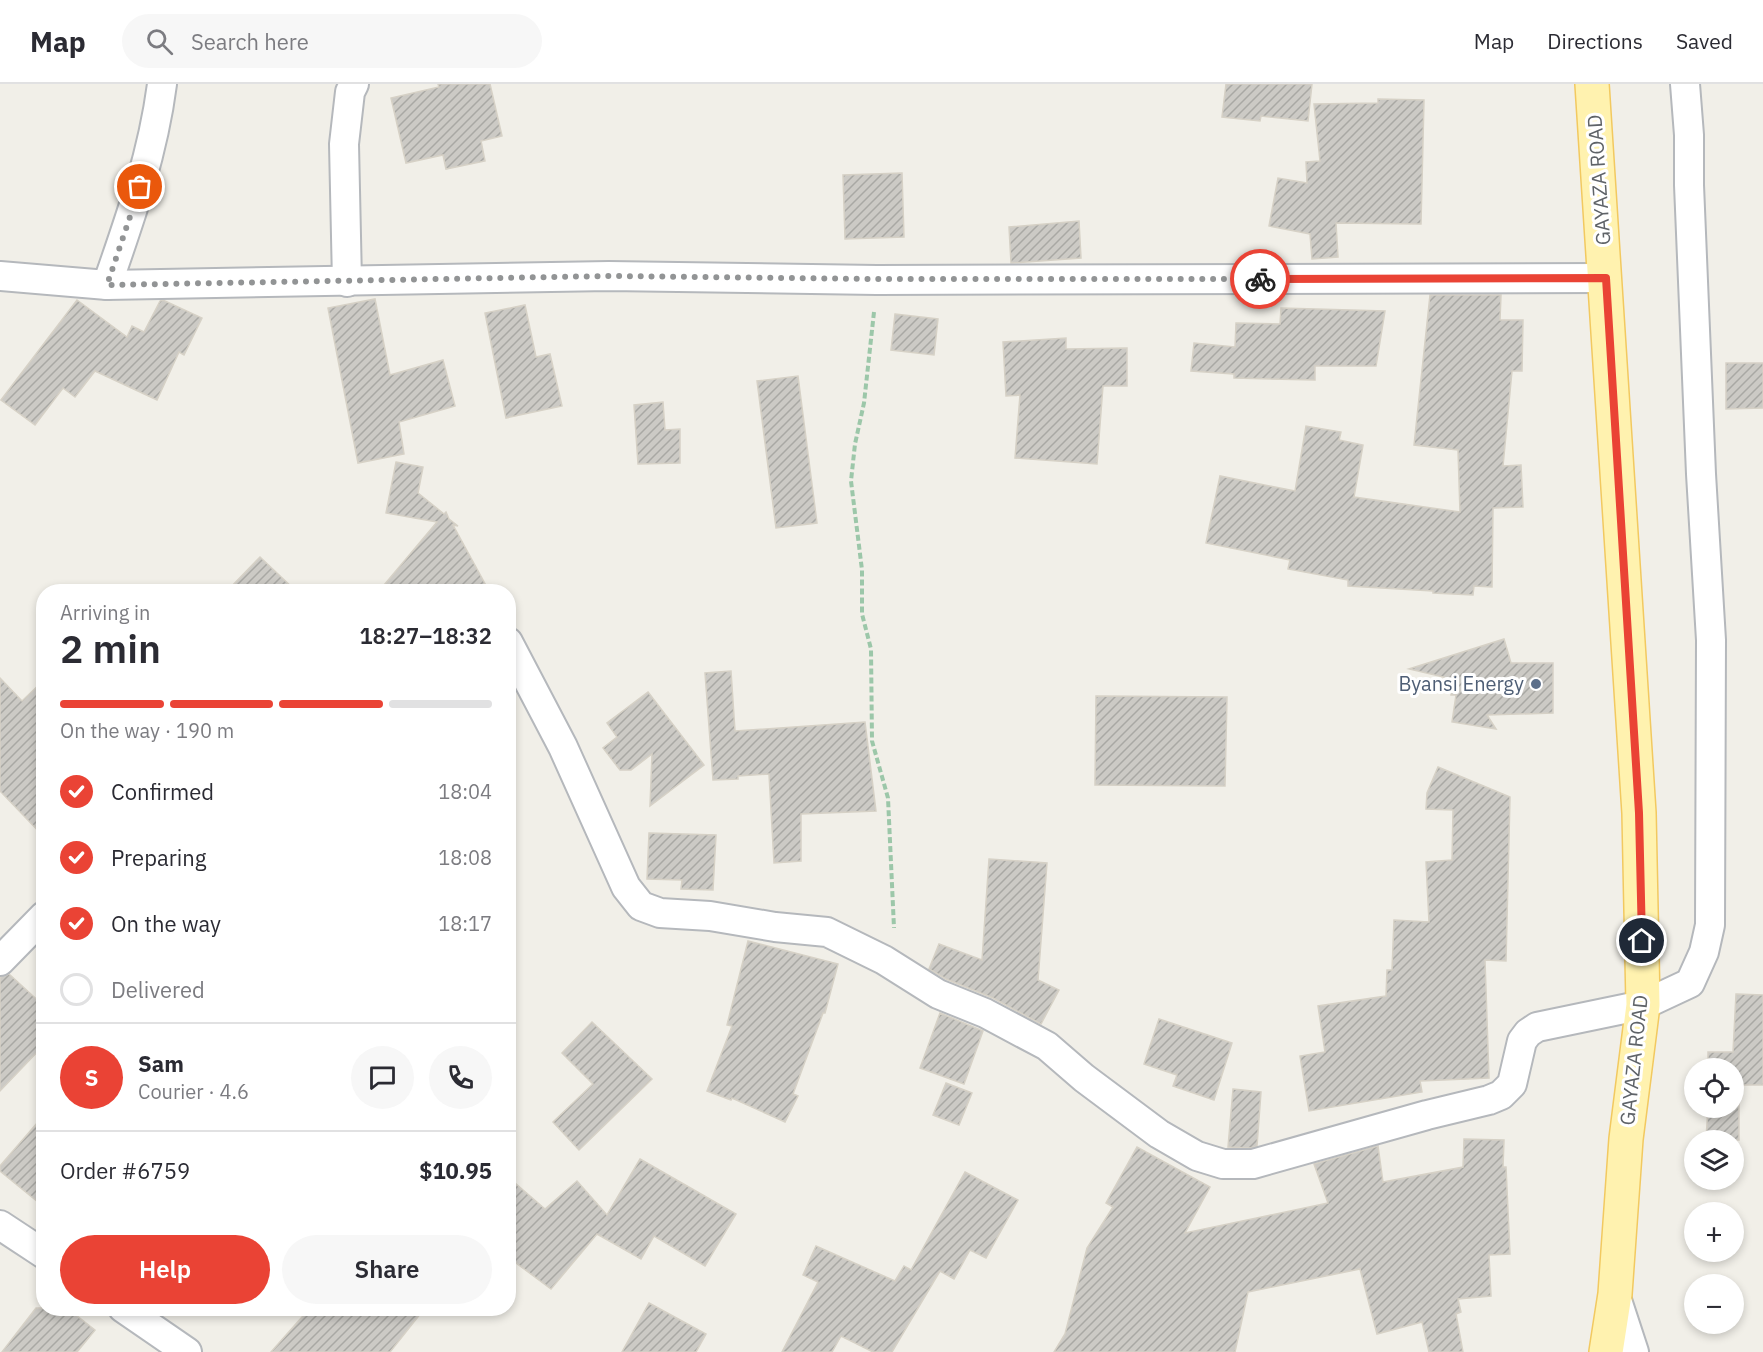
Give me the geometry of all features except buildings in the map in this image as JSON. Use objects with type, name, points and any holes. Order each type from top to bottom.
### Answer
[{"type":"main road","name":"GAYAZA ROAD","points":[[1592,84],[1639,813],[1643,1005],[1626,1139],[1615,1294],[1606,1352]]},
{"type":"street","points":[[107,285],[146,165],[162,84]]},
{"type":"street","points":[[347,282],[344,144],[350,92],[354,84]]},
{"type":"street","points":[[516,657],[563,747],[626,886],[640,906],[660,912],[710,916],[775,927],[827,932],[884,960],[938,994],[985,1013],[1047,1046],[1084,1078],[1159,1134],[1197,1156],[1223,1164],[1253,1164],[1501,1095],[1512,1084],[1522,1041],[1537,1027],[1643,1005],[1690,983],[1704,952],[1710,925],[1711,640],[1699,440],[1689,135],[1684,84]]},
{"type":"street","points":[[0,276],[107,285],[609,276],[877,279],[1606,278]]},
{"type":"street","points":[[0,961],[36,924]]},
{"type":"street","points":[[0,1225],[36,1249]]},
{"type":"street","points":[[1615,1294],[1634,1352]]},
{"type":"street","points":[[135,1316],[188,1352]]},
{"type":"path","points":[[877,279],[864,403],[855,444],[851,482],[862,570],[862,614],[871,649],[872,741],[888,798],[894,929],[884,960]]},
{"type":"way so far","points":[[140,187],[107,285],[609,276],[1260,279]]},
{"type":"place","name":"Byansi Energy","points":[[1536,684]]},
{"type":"route","points":[[1260,279],[1606,278],[1639,813],[1642,941]]}]
